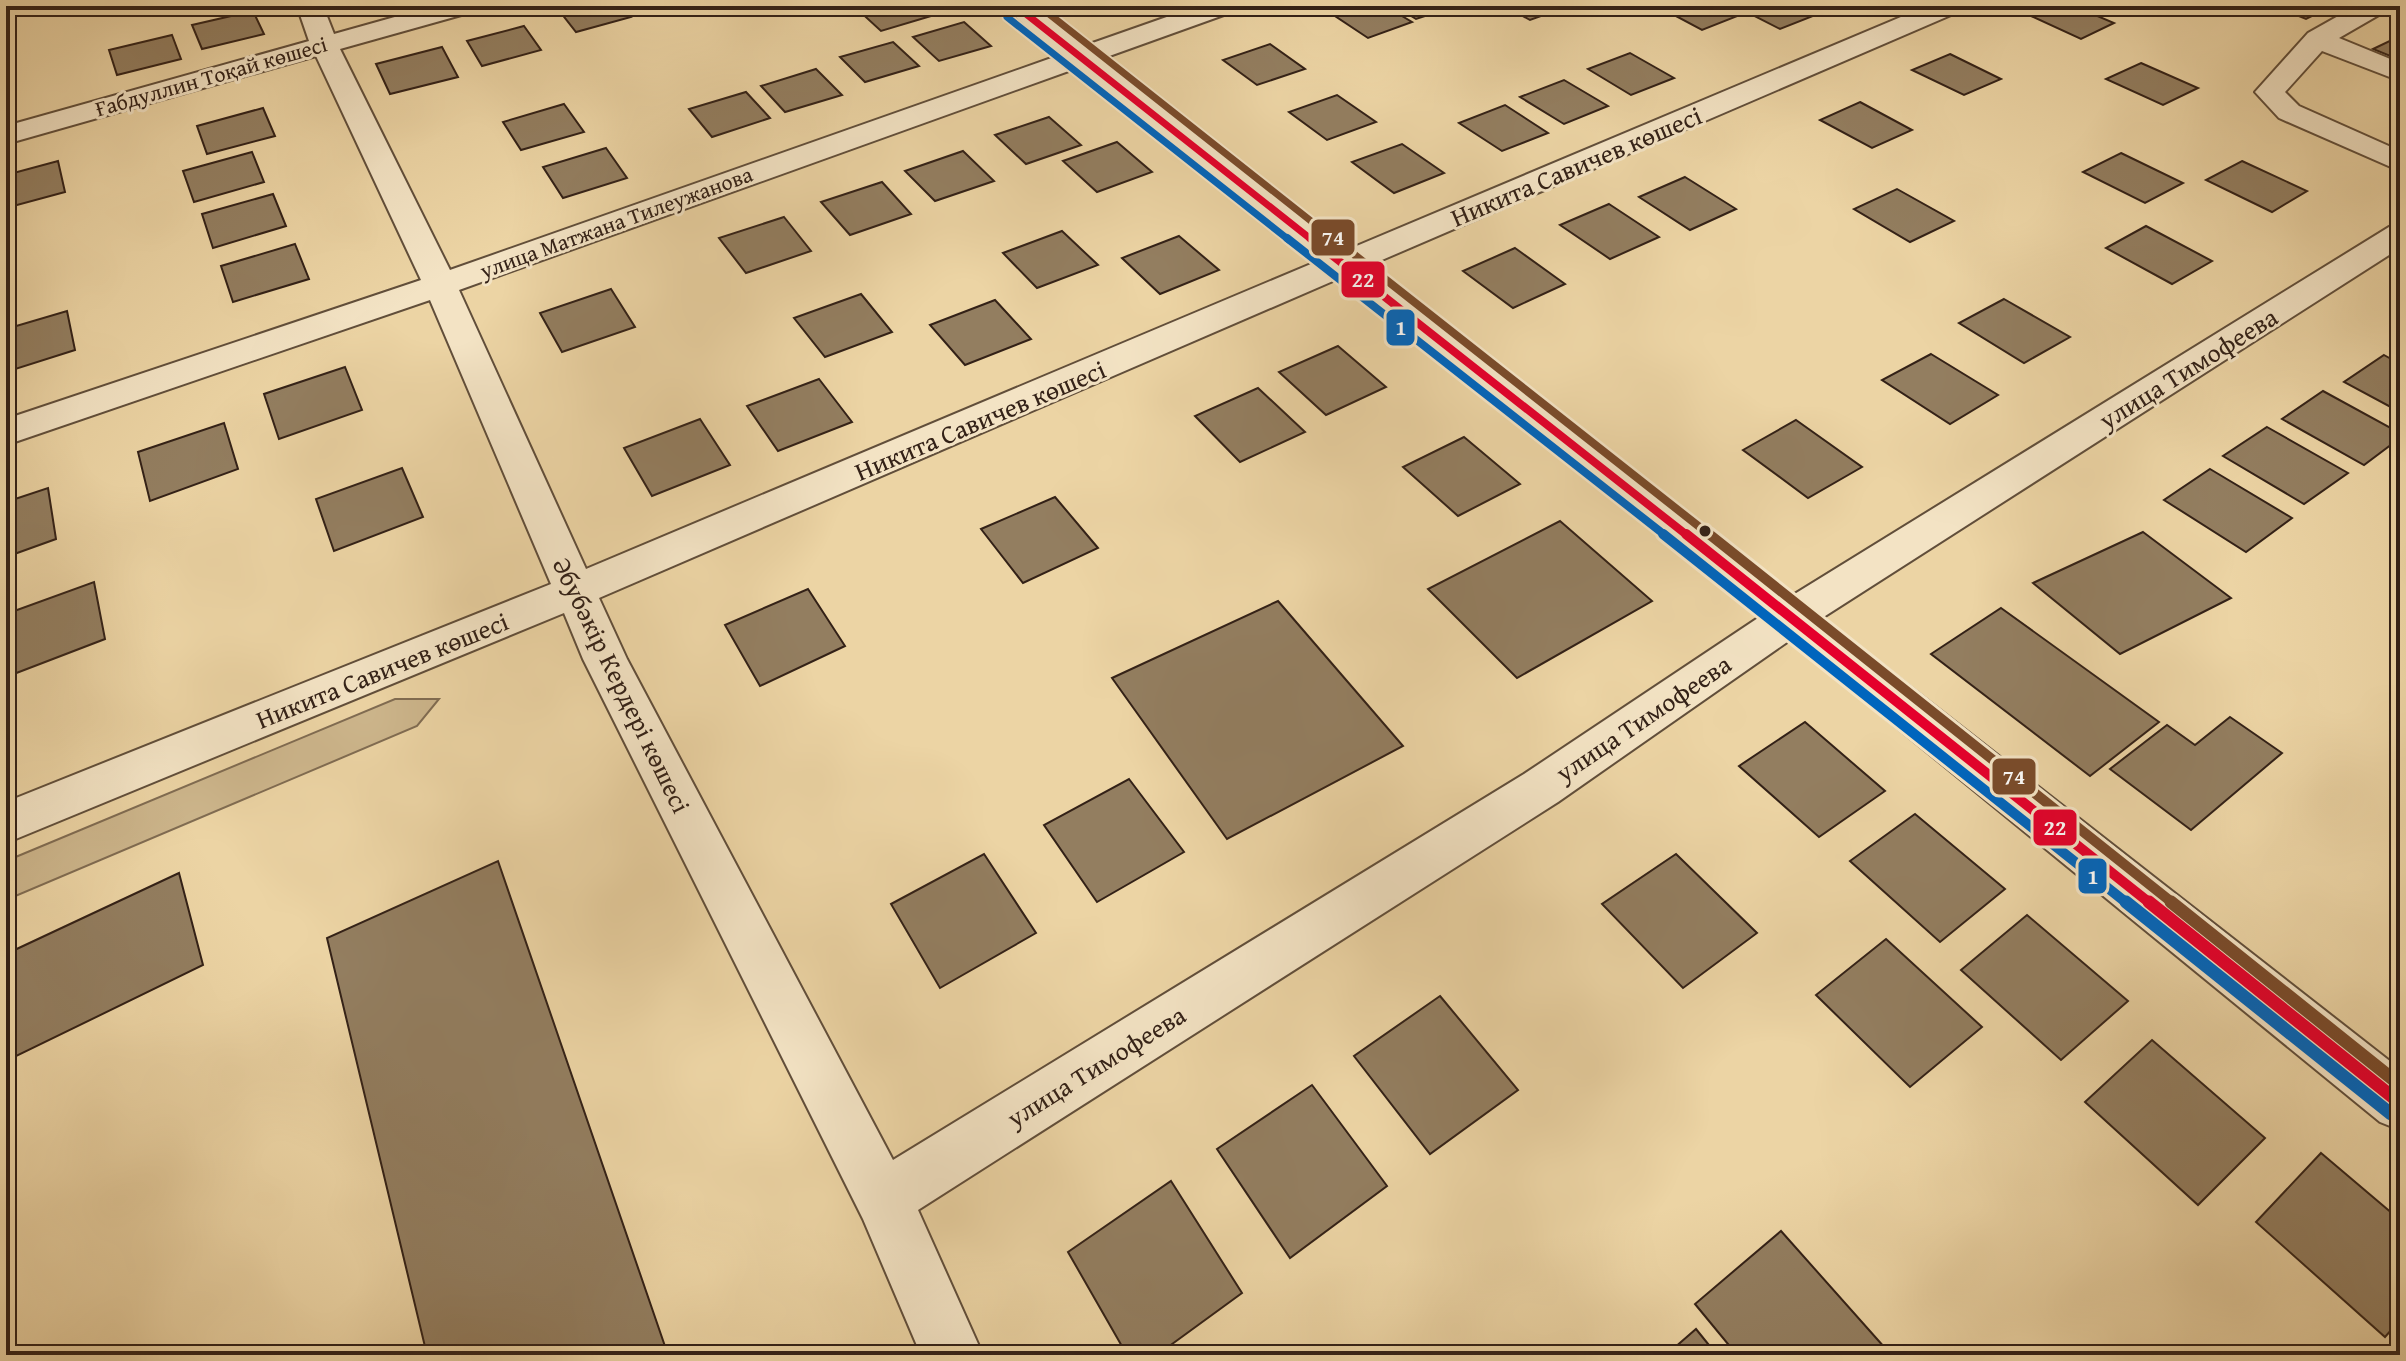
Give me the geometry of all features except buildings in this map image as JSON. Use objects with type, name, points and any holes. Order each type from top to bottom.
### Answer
[{"type":"street","name":"Ғабдуллин Тоқай көшесі","points":[[6,135],[317,25],[463,6]]},
{"type":"street","points":[[1016,6],[1791,617],[2400,1103]]},
{"type":"street","name":"улица Матжана Тилеужанова","points":[[6,432],[440,285],[1223,6]]},
{"type":"street","name":"Никита Савичев көшесі","points":[[6,823],[575,591],[1949,6]]},
{"type":"street","points":[[2375,6],[2318,39],[2269,92],[2289,112],[2400,162]]},
{"type":"street","name":"Әбубәкір Кердері көшесі","points":[[317,25],[440,285],[612,673],[883,1199],[952,1355]]},
{"type":"street","points":[[2318,39],[2400,73]]},
{"type":"street","name":"улица Тимофеева","points":[[883,1199],[1541,788],[1791,617],[2400,234]]},
{"type":"shaded area","points":[[395,699],[439,699],[417,726],[6,900],[6,861]]},
{"type":"transit line","name":"22","points":[[1016,6],[1791,617],[2400,1103]]},
{"type":"transit line","name":"74","points":[[1039,6],[1800,606],[2400,1085]]},
{"type":"transit line","name":"1","points":[[1007,17],[1782,628],[2391,1114]]}]
